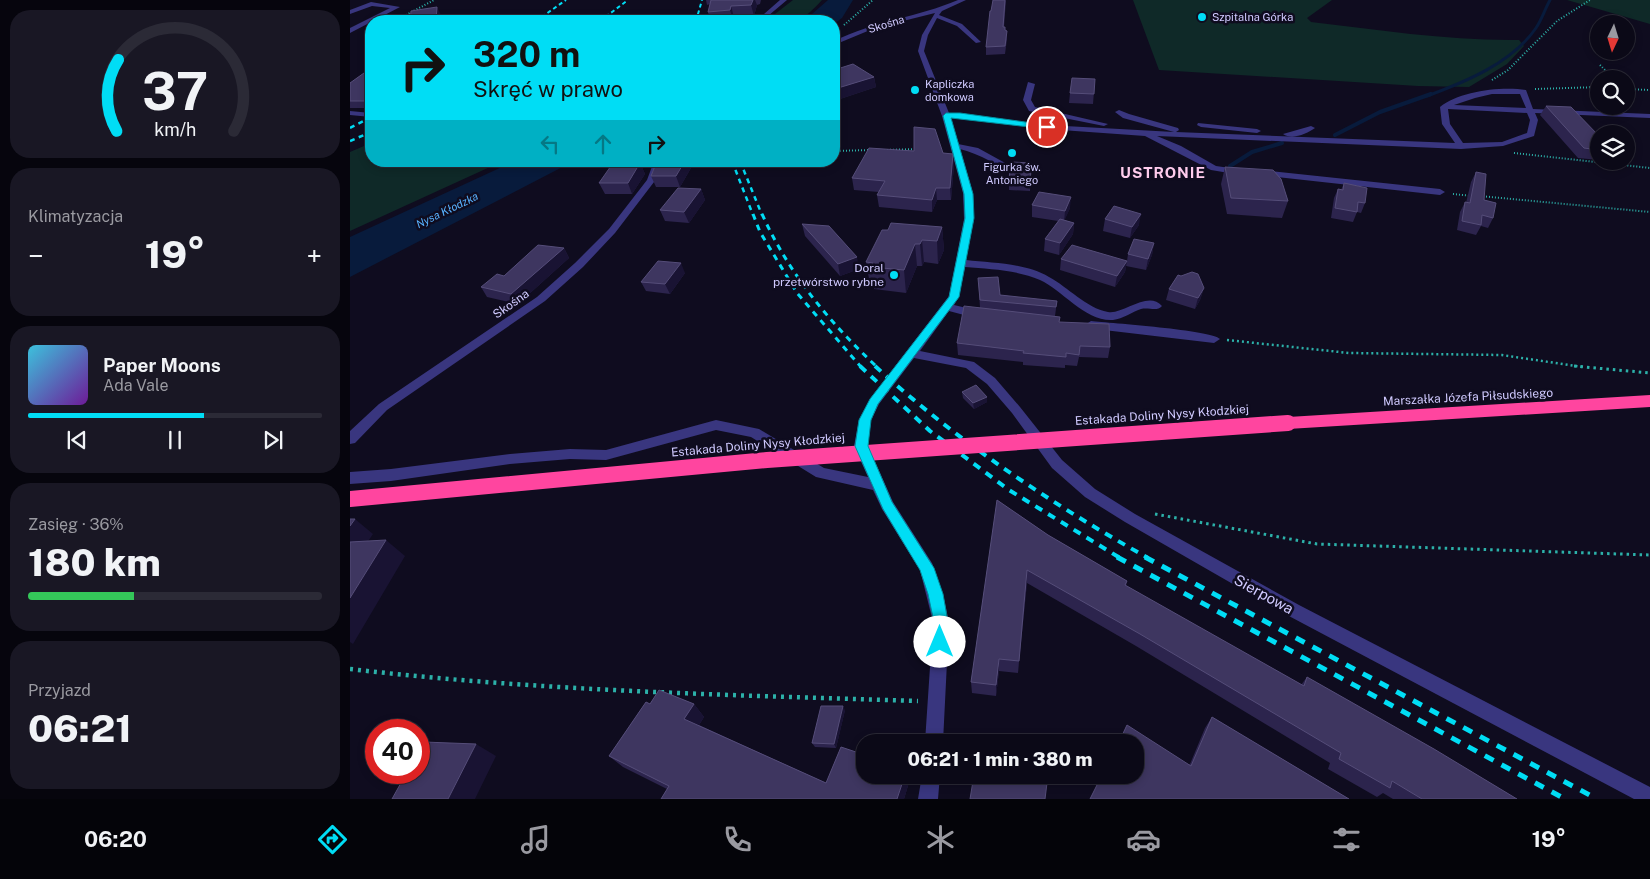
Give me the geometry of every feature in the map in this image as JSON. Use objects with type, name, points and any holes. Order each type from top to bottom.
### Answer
[{"type":"highway","name":"Marszałka Józefa Piłsudskiego","points":[[1288,423],[1650,401]]},
{"type":"highway","name":"Estakada Doliny Nysy Kłodzkiej","points":[[350,499],[767,460],[1288,423]]},
{"type":"street","points":[[766,15],[784,0]]},
{"type":"street","name":"Skośna","points":[[840,40],[859,32],[913,16],[938,13],[963,0]]},
{"type":"street","points":[[350,12],[371,4],[396,6],[380,15]]},
{"type":"street","points":[[934,734],[941,622],[935,594],[927,568],[887,505],[862,446],[865,420],[874,402],[954,297],[969,218],[968,194],[956,146],[921,51],[925,35],[938,13],[969,31],[978,42]]},
{"type":"street","points":[[350,24],[364,24]]},
{"type":"street","points":[[350,31],[364,24]]},
{"type":"street","points":[[1031,84],[1028,100],[1032,108],[1116,127],[1132,133]]},
{"type":"street","points":[[946,116],[960,115],[1047,127],[1144,134],[1281,137],[1461,146],[1503,144],[1530,134],[1534,120],[1523,92],[1502,90],[1459,99],[1444,106]]},
{"type":"street","points":[[1444,106],[1650,116]]},
{"type":"street","points":[[1444,106],[1446,124],[1461,146]]},
{"type":"street","points":[[1119,112],[1126,116],[1165,126],[1183,135]]},
{"type":"street","points":[[350,113],[365,115]]},
{"type":"street","points":[[1201,125],[1281,137],[1300,133],[1311,128]]},
{"type":"street","points":[[1144,134],[1178,148],[1214,168],[1440,192]]},
{"type":"street","points":[[956,146],[975,150],[1004,166],[1019,170]]},
{"type":"street","name":"Skośna","points":[[350,439],[382,407],[541,299],[579,265],[612,230],[651,180],[656,167]]},
{"type":"street","points":[[961,262],[1014,269],[1044,278],[1086,307],[1106,316],[1114,316],[1142,305],[1156,306]]},
{"type":"street","points":[[948,307],[974,314],[993,316]]},
{"type":"street","points":[[1077,324],[1214,339]]},
{"type":"street","name":"Sierpowa","points":[[912,354],[970,365],[991,381],[1016,410],[1057,464],[1090,493],[1130,518],[1293,610],[1650,797]]},
{"type":"street","points":[[350,478],[391,475],[510,459],[570,454],[606,455],[716,425],[754,433],[821,473],[878,485]]},
{"type":"street","points":[[928,799],[930,784]]},
{"type":"path","points":[[406,15],[434,0]]},
{"type":"path","points":[[840,28],[873,0]]},
{"type":"path","points":[[1480,94],[1476,90],[1508,70],[1557,21],[1590,0]]},
{"type":"path","points":[[1600,65],[1605,70]]},
{"type":"path","points":[[1523,92],[1536,88],[1590,87]]},
{"type":"path","points":[[1635,89],[1650,90]]},
{"type":"path","points":[[883,150],[920,148]]},
{"type":"path","points":[[840,151],[874,150]]},
{"type":"path","points":[[1510,152],[1650,168]]},
{"type":"path","points":[[1440,192],[1650,212]]},
{"type":"path","points":[[1214,339],[1349,353],[1502,355],[1590,368],[1650,373]]},
{"type":"path","points":[[1130,518],[1157,514],[1317,544],[1363,548],[1650,555]]},
{"type":"path","points":[[350,669],[422,678],[547,688],[936,702]]},
{"type":"green space","points":[[793,0],[822,0],[806,15],[774,15]]},
{"type":"green space","points":[[1133,0],[1332,0],[1307,18],[1311,22],[1415,34],[1467,39],[1519,40],[1524,46],[1507,64],[1469,87],[1418,86],[1159,70]]},
{"type":"green space","points":[[1567,0],[1650,0],[1650,24],[1635,20],[1635,15],[1619,15]]},
{"type":"green space","points":[[365,146],[365,167],[490,167],[350,231],[350,152]]},
{"type":"water","points":[[828,0],[853,0],[840,20],[840,15],[811,15]]},
{"type":"water","name":"Nysa Kłodzka","points":[[502,167],[562,167],[350,277],[350,237]]},
{"type":"building","points":[[711,0],[753,0],[751,5],[731,6],[730,10],[708,12]]},
{"type":"building","points":[[993,0],[1005,0],[1003,27],[1007,31],[1005,46],[986,47]]},
{"type":"building","points":[[437,7],[436,15],[411,15],[411,11]]},
{"type":"building","points":[[853,64],[874,77],[840,87],[840,68]]},
{"type":"building","points":[[365,72],[365,101],[350,101],[350,83]]},
{"type":"building","points":[[1072,78],[1095,79],[1094,94],[1070,93]]},
{"type":"building","points":[[1546,106],[1571,107],[1590,127],[1590,149],[1584,148]]},
{"type":"building","points":[[914,127],[935,129],[943,153],[953,154],[950,188],[936,188],[932,200],[877,195],[885,181],[852,178],[869,148],[914,151]]},
{"type":"building","points":[[1011,162],[1032,163],[1030,180],[1009,179]]},
{"type":"building","points":[[610,167],[638,167],[628,183],[599,183]]},
{"type":"building","points":[[655,167],[681,167],[676,176],[651,176]]},
{"type":"building","points":[[1225,167],[1273,170],[1281,179],[1288,201],[1231,198]]},
{"type":"building","points":[[1476,172],[1486,174],[1484,200],[1496,203],[1493,218],[1482,215],[1481,225],[1462,221],[1465,202],[1470,203]]},
{"type":"building","points":[[1344,183],[1367,188],[1365,203],[1358,202],[1357,212],[1335,208],[1338,189],[1343,190]]},
{"type":"building","points":[[678,188],[701,189],[684,212],[660,210]]},
{"type":"building","points":[[1039,192],[1071,197],[1065,211],[1032,205]]},
{"type":"building","points":[[1114,206],[1141,214],[1132,227],[1105,219]]},
{"type":"building","points":[[1060,219],[1074,223],[1060,243],[1045,239]]},
{"type":"building","points":[[891,223],[942,227],[937,241],[922,240],[920,244],[915,244],[904,270],[871,267],[873,263],[866,262],[882,230],[888,230]]},
{"type":"building","points":[[802,224],[829,226],[857,257],[838,264]]},
{"type":"building","points":[[1134,239],[1154,243],[1148,259],[1128,254]]},
{"type":"building","points":[[538,245],[564,248],[511,294],[481,287],[497,274],[504,276]]},
{"type":"building","points":[[1072,245],[1127,261],[1117,276],[1061,259]]},
{"type":"building","points":[[658,261],[681,263],[665,284],[641,282]]},
{"type":"building","points":[[1192,272],[1198,274],[1204,288],[1198,298],[1169,289],[1178,275],[1181,276]]},
{"type":"building","points":[[998,277],[1000,295],[1057,301],[1056,307],[980,300],[978,278]]},
{"type":"building","points":[[964,306],[1060,317],[1059,322],[1109,324],[1110,347],[1080,346],[1079,355],[1066,353],[1066,357],[1023,353],[1024,351],[957,343]]},
{"type":"building","points":[[976,385],[987,397],[973,403],[962,392]]},
{"type":"building","points":[[997,500],[1048,535],[1127,581],[1125,585],[1304,686],[1307,677],[1434,749],[1517,799],[1422,799],[1392,781],[1390,788],[1339,759],[1341,753],[1140,634],[1027,570],[1019,661],[999,659],[996,685],[971,682]]},
{"type":"building","points":[[350,519],[355,519],[350,526]]},
{"type":"building","points":[[386,540],[350,598],[350,542]]},
{"type":"building","points":[[659,690],[694,704],[684,719],[826,783],[841,747],[856,752],[856,784],[902,784],[897,799],[661,799],[669,786],[609,756],[646,702],[650,704]]},
{"type":"building","points":[[821,706],[843,706],[834,744],[812,743]]},
{"type":"building","points":[[1212,717],[1349,799],[1090,799],[1098,784],[1144,784],[1144,736],[1191,766]]},
{"type":"building","points":[[1127,725],[1141,734],[1123,734]]},
{"type":"building","points":[[430,742],[476,744],[448,799],[392,799],[400,784],[430,784]]},
{"type":"building","points":[[972,784],[1047,784],[1045,799],[970,799]]},
{"type":"waterway","points":[[1427,96],[1472,78],[1514,51],[1536,28],[1550,0]]},
{"type":"waterway","points":[[1335,135],[1380,112],[1431,94]]},
{"type":"waterway","points":[[1230,166],[1252,152],[1282,143]]},
{"type":"railway","points":[[545,15],[566,0]]},
{"type":"railway","points":[[608,15],[628,0]]},
{"type":"railway","points":[[698,15],[702,0]]},
{"type":"railway","points":[[350,128],[365,120]]},
{"type":"railway","points":[[350,141],[365,135]]},
{"type":"railway","points":[[734,167],[753,215]]},
{"type":"railway","points":[[742,167],[762,215]]},
{"type":"railway","points":[[753,214],[760,232],[797,293],[861,367]]},
{"type":"railway","points":[[762,214],[785,257],[812,296],[843,333],[877,367]]},
{"type":"railway","points":[[875,366],[938,420],[1040,493],[1148,558]]},
{"type":"railway","points":[[861,367],[930,431],[1009,490],[1120,558]]},
{"type":"railway","points":[[1117,557],[1565,799]]},
{"type":"railway","points":[[1145,557],[1597,799]]},
{"type":"place","name":"Szpitalna Górka","points":[[1202,17]]},
{"type":"place","name":"Kapliczka domkowa","points":[[915,90]]},
{"type":"place","name":"Figurka św. Antoniego","points":[[1012,153]]},
{"type":"place","name":"Doral przetwórstwo rybne","points":[[894,275]]},
{"type":"district","name":"USTRONIE","points":[[1163,172]]},
{"type":"route","points":[[940,642],[941,622],[927,568],[915,546],[887,505],[868,464],[862,446],[865,420],[874,402],[954,297],[969,218],[968,194],[961,162],[946,116],[960,115],[1047,127]]}]
